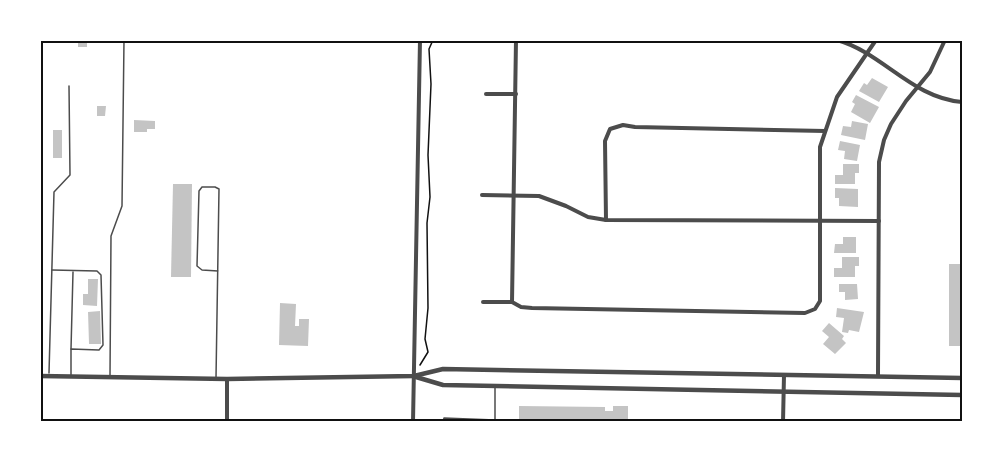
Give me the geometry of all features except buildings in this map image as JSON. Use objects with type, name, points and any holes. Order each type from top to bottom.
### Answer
[{"type":"street","points":[[412,422],[420,40]]},
{"type":"street","points":[[512,302],[516,40]]},
{"type":"street","points":[[837,40],[852,45],[918,88],[945,100],[963,102]]},
{"type":"street","points":[[483,302],[512,302],[522,307],[532,308],[805,313],[815,309],[820,301],[820,147],[837,97],[876,40]]},
{"type":"street","points":[[878,375],[879,162],[884,140],[891,124],[930,72],[945,40]]},
{"type":"street","points":[[486,94],[516,94]]},
{"type":"street","points":[[606,220],[605,141],[610,129],[623,125],[825,131]]},
{"type":"street","points":[[482,195],[539,196],[588,217],[606,220],[879,222]]},
{"type":"street","points":[[40,376],[227,379],[414,376],[443,369],[963,378]]},
{"type":"street","points":[[783,422],[784,374]]},
{"type":"street","points":[[414,376],[443,385],[963,395]]},
{"type":"street","points":[[227,379],[227,422]]},
{"type":"lane","points":[[110,377],[111,236],[122,206],[124,40]]},
{"type":"lane","points":[[48,376],[54,192],[69,175],[69,87]]},
{"type":"lane","points":[[216,379],[218,271],[219,189],[202,187],[199,191],[197,266],[202,270],[218,271]]},
{"type":"lane","points":[[51,270],[97,271],[101,275],[103,345],[99,350],[71,349]]},
{"type":"lane","points":[[71,376],[73,271]]},
{"type":"lane","points":[[443,422],[444,418],[495,420],[495,386]]},
{"type":"path","points":[[414,376],[428,352],[425,339],[428,308],[427,223],[430,197],[429,49],[433,40]]}]
